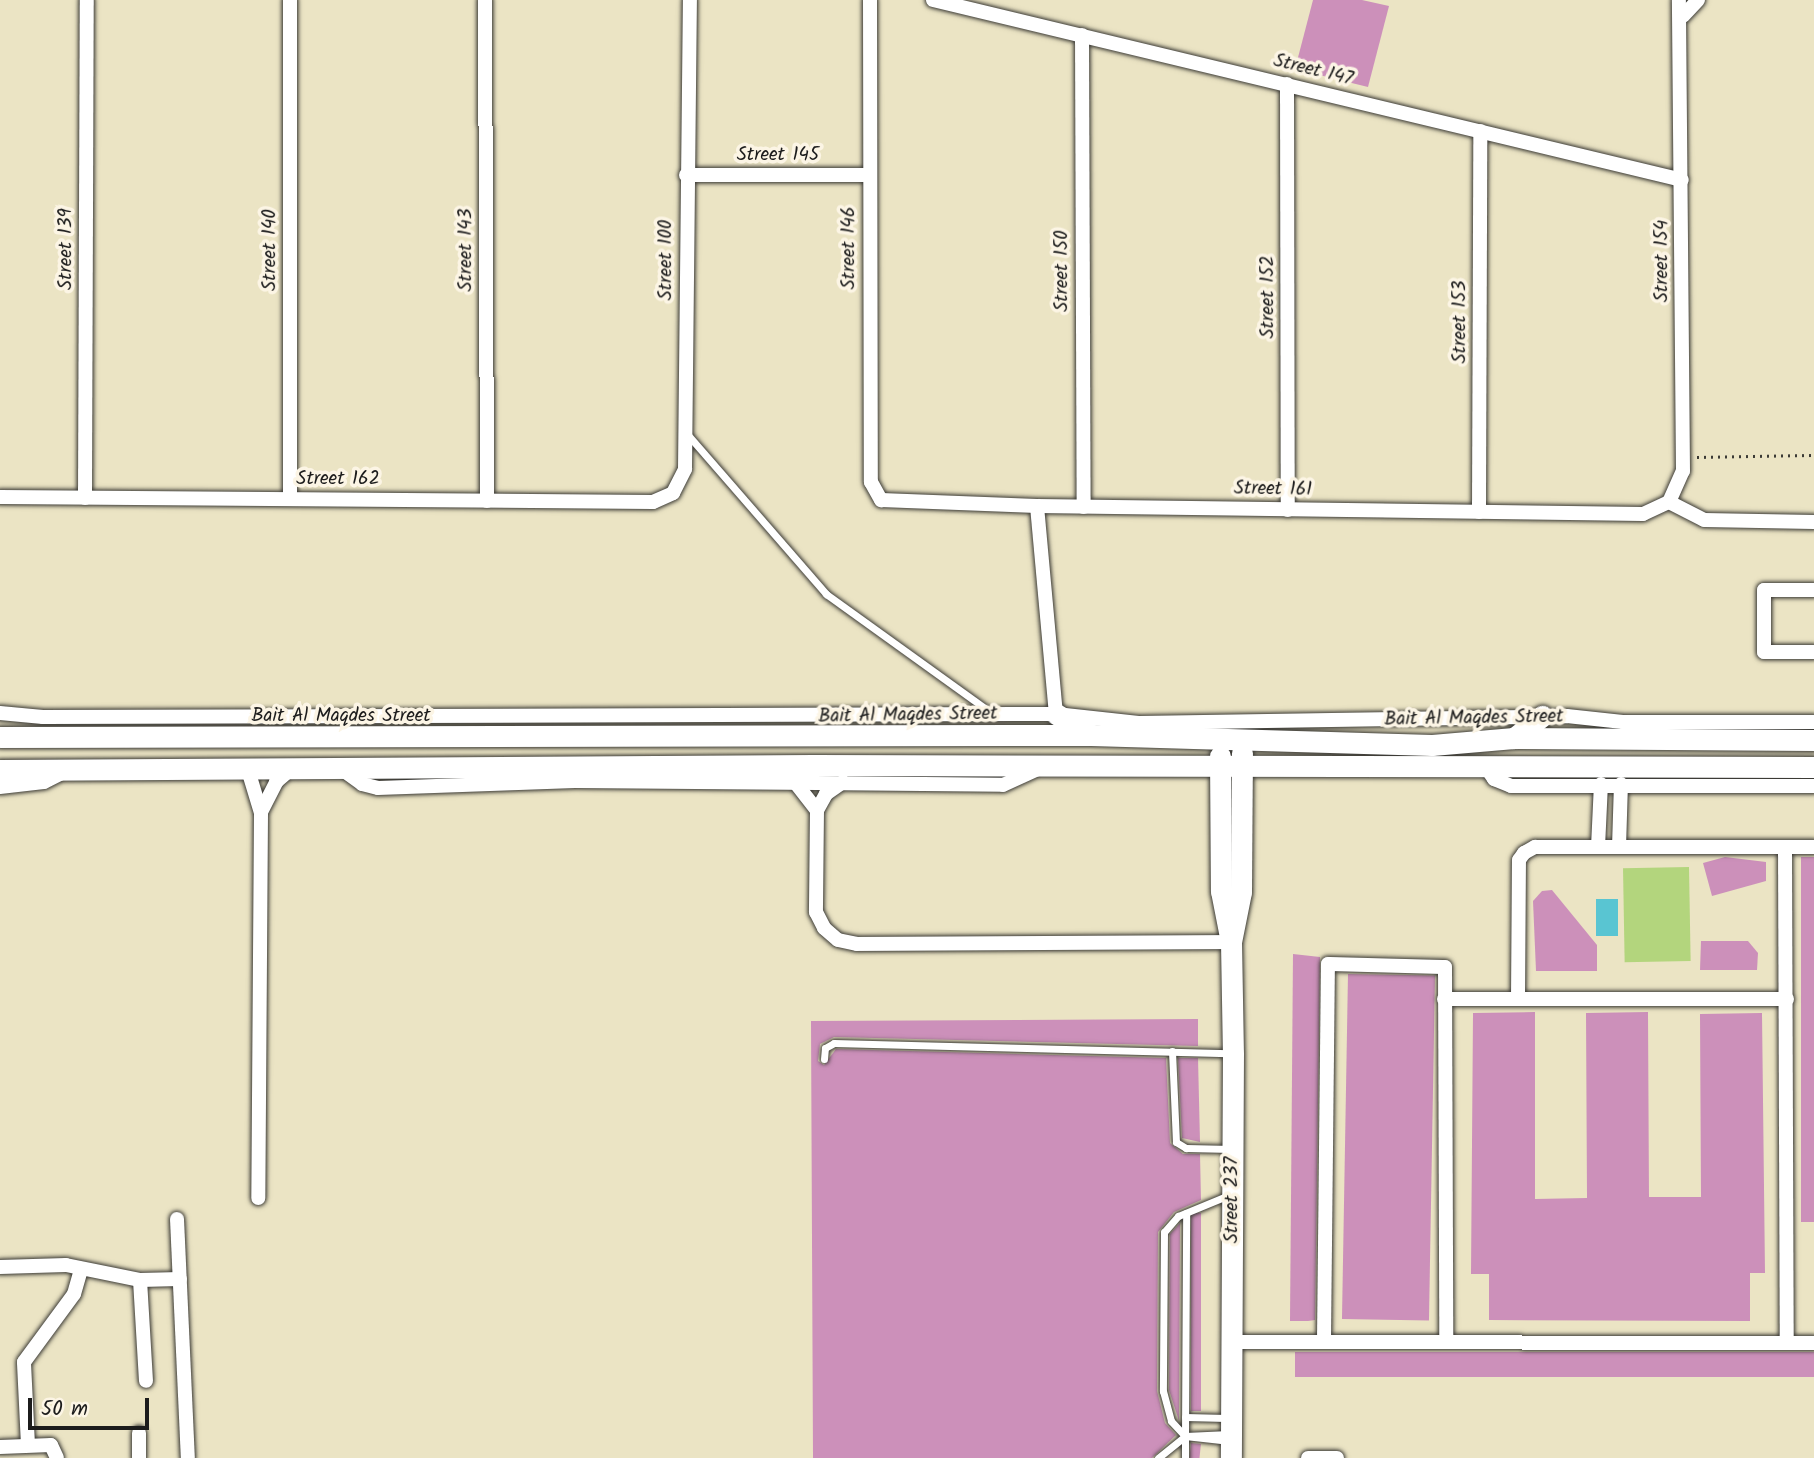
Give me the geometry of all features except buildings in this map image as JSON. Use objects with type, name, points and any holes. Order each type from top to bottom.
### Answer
[{"type":"street","name":"Street 139","points":[[85,498],[87,0]]},
{"type":"street","name":"Street 140","points":[[290,0],[290,499]]},
{"type":"street","name":"Street 143","points":[[485,0],[487,501]]},
{"type":"street","name":"Street 100","points":[[673,493],[685,469],[688,0]]},
{"type":"street","name":"Street 146","points":[[870,0],[871,482],[875,495]]},
{"type":"street","name":"Street 147","points":[[933,0],[1682,180]]},
{"type":"street","name":"Street 154","points":[[1669,502],[1679,488],[1684,458],[1683,16],[1679,0]]},
{"type":"street","points":[[1683,16],[1698,0]]},
{"type":"street","name":"Street 150","points":[[1082,35],[1084,507]]},
{"type":"street","name":"Street 152","points":[[1287,84],[1288,510]]},
{"type":"street","name":"Street 153","points":[[1479,512],[1480,131]]},
{"type":"street","name":"Street 145","points":[[686,176],[869,174]]},
{"type":"street","name":"Street 162","points":[[0,497],[653,502],[673,493]]},
{"type":"street","name":"Street 161","points":[[875,495],[893,503],[1643,514],[1669,502]]},
{"type":"street","points":[[1669,502],[1704,520],[1814,523]]},
{"type":"street","points":[[1037,506],[1056,714],[1091,735]]},
{"type":"street","points":[[1814,590],[1764,590],[1764,652],[1814,652]]},
{"type":"street","name":"Bait Al Maqdes Street","points":[[0,713],[43,717],[1056,714],[1139,723],[1542,716],[1623,722],[1814,722]]},
{"type":"street","points":[[1514,738],[1542,716]]},
{"type":"street","name":"Bait Al Maqdes Street","points":[[0,737],[1091,735],[1432,745],[1514,738],[1814,740]]},
{"type":"street","points":[[248,770],[278,751],[399,751],[463,738]]},
{"type":"street","name":"Street 237","points":[[1220,739],[1221,891],[1231,943],[1234,1442]]},
{"type":"street","name":"Street 237","points":[[1231,943],[1241,892],[1241,739]]},
{"type":"street","points":[[0,769],[343,770],[813,765],[1488,770],[1814,767]]},
{"type":"street","points":[[343,770],[378,788],[575,781],[639,785],[844,781],[1003,785],[1040,768]]},
{"type":"street","points":[[0,787],[44,782],[68,770]]},
{"type":"street","points":[[248,770],[261,813],[258,1198]]},
{"type":"street","points":[[261,813],[276,782],[290,770]]},
{"type":"street","points":[[1488,770],[1494,779],[1511,786],[1814,786]]},
{"type":"street","points":[[794,781],[817,810]]},
{"type":"street","points":[[844,781],[827,794],[817,810],[816,912],[830,935],[848,943],[1231,943]]},
{"type":"street","points":[[1598,846],[1601,784]]},
{"type":"street","points":[[1619,846],[1621,784]]},
{"type":"street","points":[[1518,999],[1519,860],[1535,847],[1814,847]]},
{"type":"street","points":[[1785,847],[1787,1343]]},
{"type":"street","points":[[1324,1340],[1328,964],[1445,967],[1447,1342]]},
{"type":"street","points":[[1444,999],[1787,999]]},
{"type":"street","points":[[177,1219],[188,1458]]},
{"type":"street","points":[[0,1267],[81,1269],[140,1280],[180,1279]]},
{"type":"street","points":[[28,1445],[24,1362],[33,1344],[74,1294],[81,1269]]},
{"type":"street","points":[[140,1280],[146,1381]]},
{"type":"street","points":[[1233,1342],[1324,1340],[1814,1343]]},
{"type":"street","points":[[138,1433],[139,1458]]},
{"type":"street","points":[[0,1447],[51,1445],[57,1458]]},
{"type":"street","points":[[1308,1458],[1337,1458]]},
{"type":"lane","points":[[685,432],[827,594],[994,715]]},
{"type":"lane","points":[[824,1059],[825,1048],[834,1043],[1233,1054]]},
{"type":"lane","points":[[1172,1051],[1176,1142],[1186,1148],[1232,1149]]},
{"type":"lane","points":[[1233,1193],[1186,1213],[1167,1226],[1163,1239],[1164,1401],[1171,1421],[1185,1436],[1234,1442]]},
{"type":"lane","points":[[1185,1458],[1186,1213]]},
{"type":"lane","points":[[1185,1417],[1234,1442]]},
{"type":"lane","points":[[1158,1458],[1185,1436]]},
{"type":"path","points":[[1684,458],[1814,455]]},
{"type":"green space","points":[[1689,867],[1691,961],[1625,962],[1623,868]]},
{"type":"water","points":[[1596,899],[1618,899],[1618,936],[1596,936]]}]
